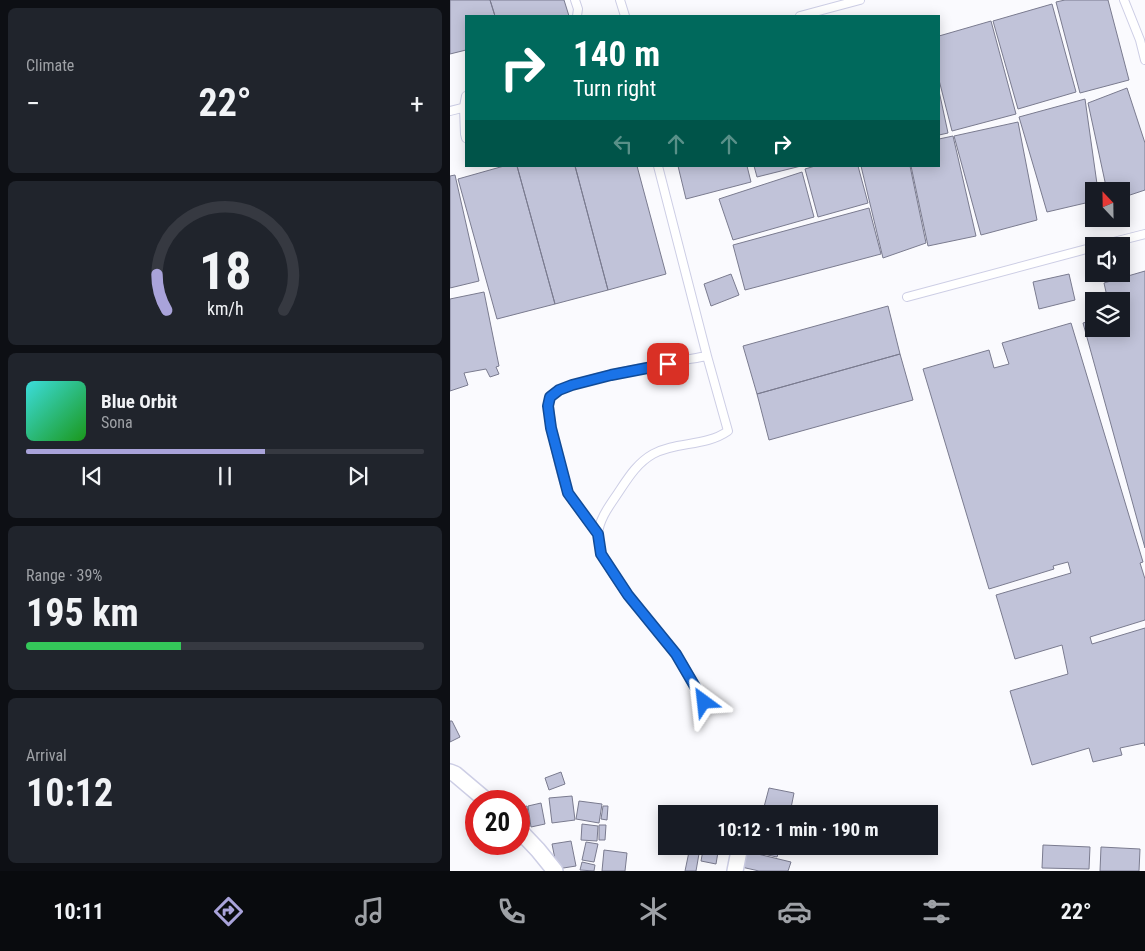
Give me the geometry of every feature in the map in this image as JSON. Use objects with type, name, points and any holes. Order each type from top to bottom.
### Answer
[{"type":"street","points":[[450,772],[474,790]]},
{"type":"street","points":[[530,843],[555,871]]},
{"type":"street","points":[[735,871],[738,855]]},
{"type":"lane","points":[[575,0],[578,9],[577,15]]},
{"type":"lane","points":[[620,0],[625,15]]},
{"type":"lane","points":[[804,15],[860,0]]},
{"type":"lane","points":[[1124,0],[1140,40],[1145,60]]},
{"type":"lane","points":[[450,111],[465,107],[465,134]]},
{"type":"lane","points":[[598,534],[606,511],[634,469],[653,454],[688,443],[710,441],[718,438],[728,430],[658,167]]},
{"type":"lane","points":[[1130,238],[1145,234]]},
{"type":"lane","points":[[907,297],[1085,249]]},
{"type":"lane","points":[[704,702],[676,654],[628,595],[601,554],[598,534],[568,493],[551,428],[548,406],[550,397],[559,390],[572,385],[611,375],[707,356]]},
{"type":"building","points":[[450,0],[490,0],[495,15],[465,15],[465,50],[450,54]]},
{"type":"building","points":[[490,0],[564,0],[569,15],[495,15]]},
{"type":"building","points":[[1065,0],[1108,0],[1129,80],[1080,93],[1056,2]]},
{"type":"building","points":[[1052,4],[1076,92],[1018,109],[993,21]]},
{"type":"building","points":[[991,21],[1016,114],[952,131],[940,84],[940,36]]},
{"type":"building","points":[[1127,88],[1145,143],[1145,190],[1130,195],[1130,182],[1105,182],[1088,103]]},
{"type":"building","points":[[940,96],[948,133],[940,135]]},
{"type":"building","points":[[1085,99],[1097,182],[1085,182],[1085,203],[1047,212],[1019,117]]},
{"type":"building","points":[[1018,122],[1037,220],[981,235],[954,136]]},
{"type":"building","points":[[953,136],[976,236],[928,246],[911,167],[940,167],[940,139]]},
{"type":"building","points":[[500,167],[517,167],[555,304],[497,319],[458,179]]},
{"type":"building","points":[[517,167],[575,167],[608,290],[555,304]]},
{"type":"building","points":[[575,167],[637,167],[666,274],[608,290]]},
{"type":"building","points":[[678,167],[747,167],[751,182],[686,199]]},
{"type":"building","points":[[754,167],[797,167],[757,177]]},
{"type":"building","points":[[812,167],[858,167],[868,203],[818,217],[805,169]]},
{"type":"building","points":[[861,167],[910,167],[926,243],[883,258]]},
{"type":"building","points":[[802,172],[814,217],[733,240],[719,199]]},
{"type":"building","points":[[455,175],[479,281],[450,288],[450,176]]},
{"type":"building","points":[[869,208],[881,254],[745,290],[733,245]]},
{"type":"building","points":[[1145,271],[1145,548],[1087,337],[1130,337],[1130,292],[1106,292],[1104,283],[1130,282],[1130,275]]},
{"type":"building","points":[[731,274],[739,295],[711,306],[704,284]]},
{"type":"building","points":[[1069,274],[1075,300],[1039,309],[1033,282]]},
{"type":"building","points":[[484,292],[499,366],[496,367],[499,374],[490,377],[486,369],[464,373],[468,385],[450,391],[450,299]]},
{"type":"building","points":[[888,306],[900,354],[757,394],[743,346]]},
{"type":"building","points":[[1071,323],[1143,562],[1140,563],[1145,579],[1145,620],[1090,637],[1092,644],[1145,628],[1145,746],[1144,743],[1120,748],[1122,755],[1093,762],[1089,748],[1032,765],[1010,691],[1068,674],[1062,645],[1015,659],[996,595],[1071,573],[1068,562],[1053,566],[1054,569],[989,589],[923,369],[989,350],[994,368],[1009,364],[1002,343]]},
{"type":"building","points":[[900,354],[913,400],[769,440],[757,394]]},
{"type":"building","points":[[450,721],[452,721],[460,737],[450,742]]},
{"type":"building","points":[[561,772],[565,784],[549,790],[545,778]]},
{"type":"building","points":[[769,788],[794,793],[792,805],[765,805]]},
{"type":"building","points":[[572,796],[575,820],[552,823],[549,798]]},
{"type":"building","points":[[579,801],[602,804],[599,823],[576,819]]},
{"type":"building","points":[[541,803],[545,824],[531,827],[530,806]]},
{"type":"building","points":[[603,806],[608,806],[607,820],[601,819]]},
{"type":"building","points":[[582,824],[598,826],[597,841],[581,840]]},
{"type":"building","points":[[599,825],[606,825],[605,840],[599,840]]},
{"type":"building","points":[[571,841],[576,866],[557,869],[552,844]]},
{"type":"building","points":[[586,842],[598,844],[594,862],[582,860]]},
{"type":"building","points":[[1043,845],[1090,847],[1089,869],[1042,868]]},
{"type":"building","points":[[1101,847],[1140,849],[1139,871],[1100,871]]},
{"type":"building","points":[[604,850],[627,853],[625,871],[602,871]]},
{"type":"building","points":[[688,855],[699,855],[696,871],[685,871]]},
{"type":"building","points":[[702,855],[718,855],[716,864],[701,861]]},
{"type":"building","points":[[740,855],[762,855],[791,862],[788,871],[759,871],[737,866]]},
{"type":"building","points":[[582,862],[595,865],[594,871],[580,870]]},
{"type":"route","points":[[668,364],[572,385],[559,390],[550,397],[548,406],[551,428],[568,493],[598,534],[601,554],[628,595],[676,654],[704,702]]}]
